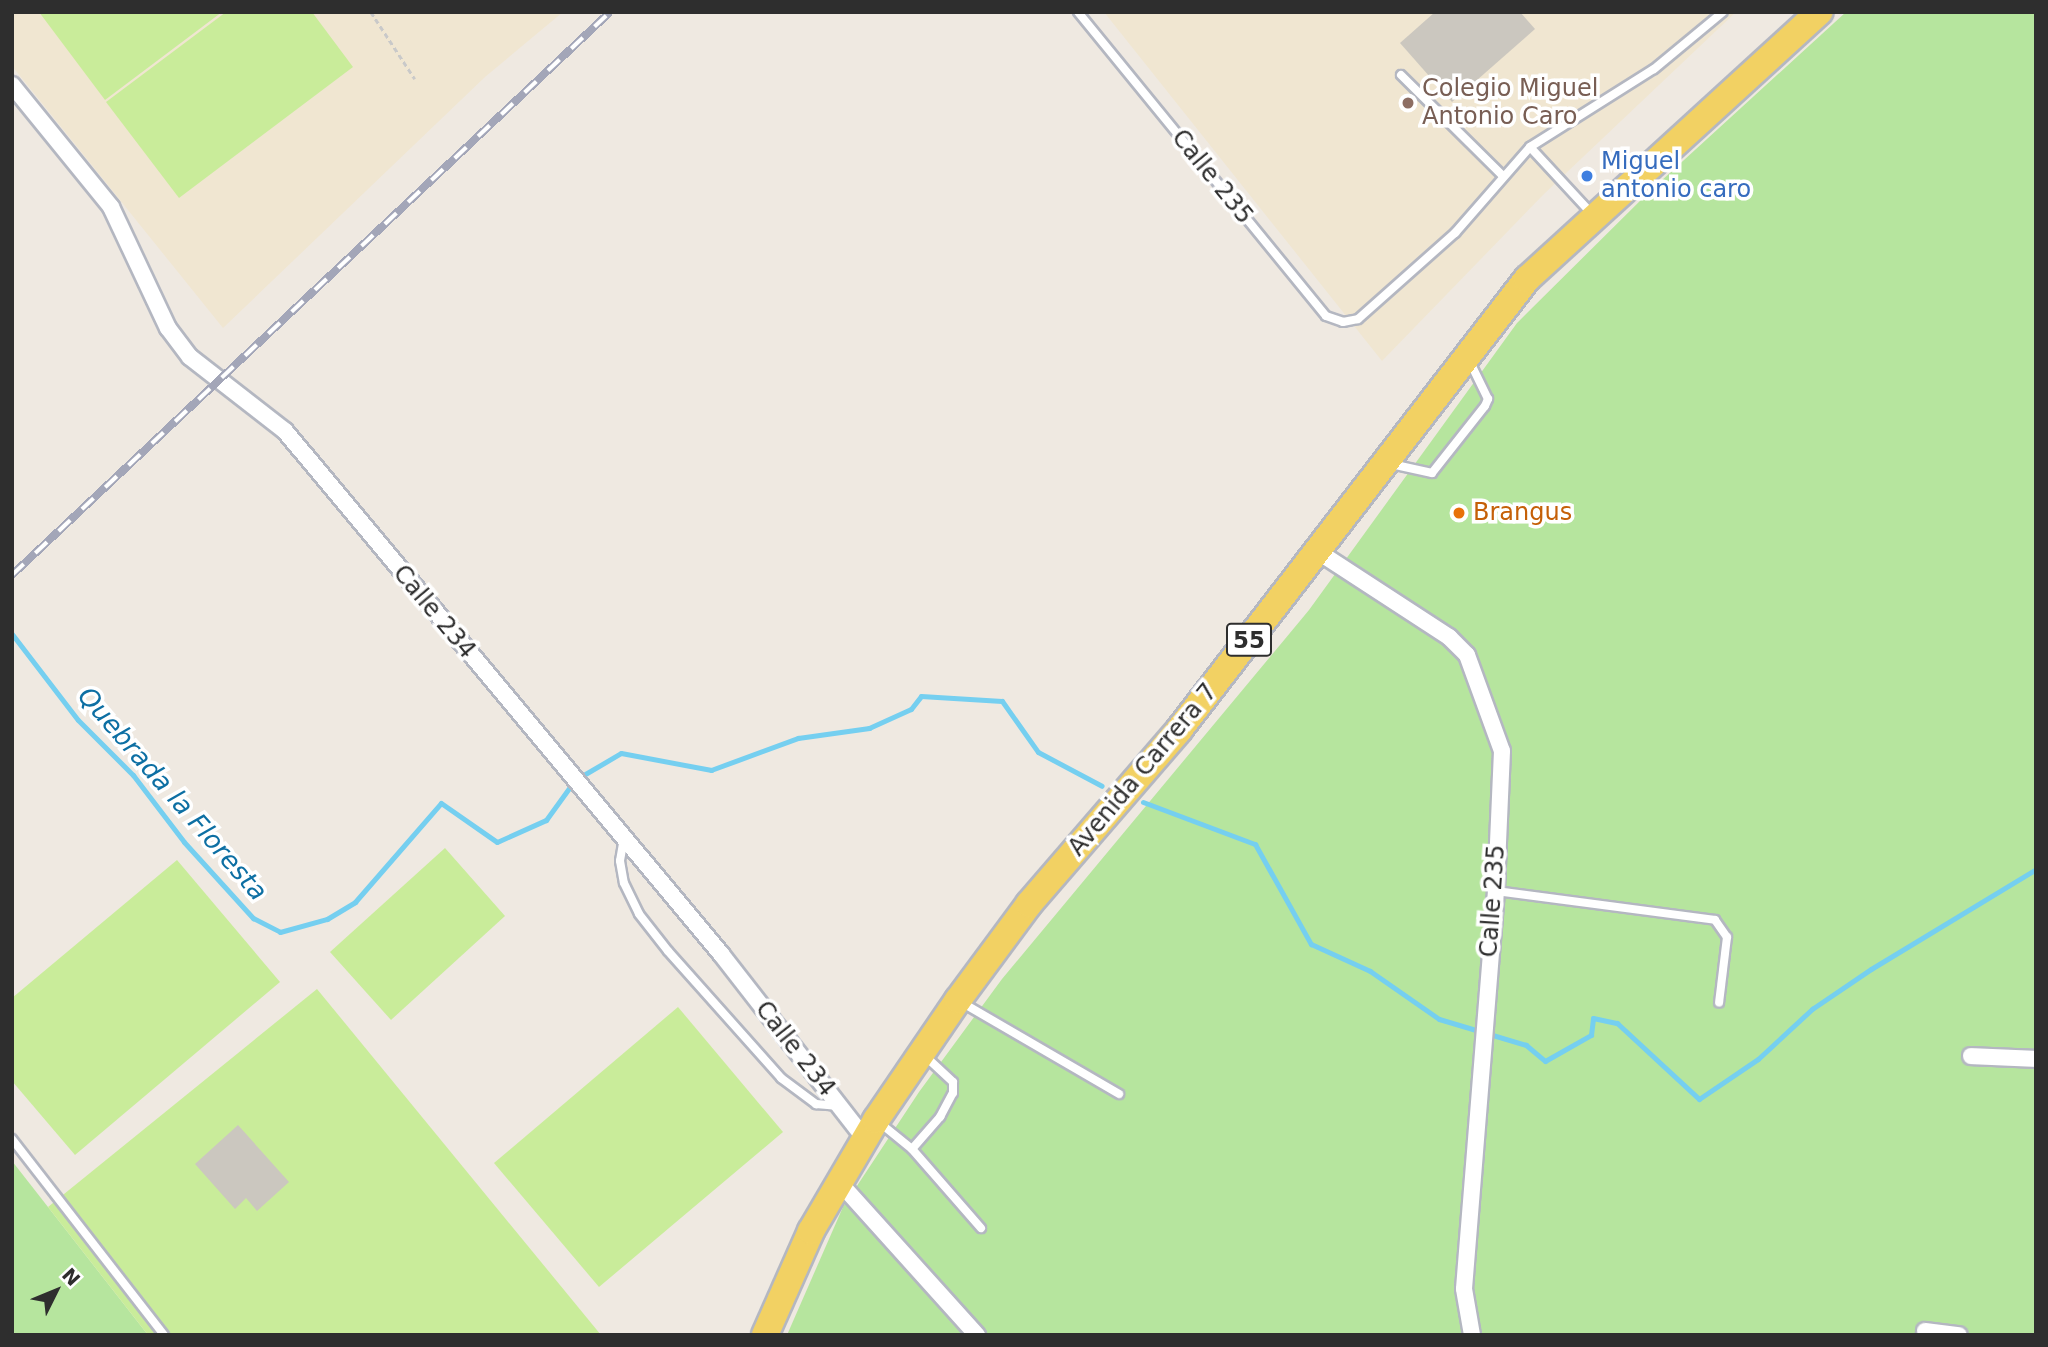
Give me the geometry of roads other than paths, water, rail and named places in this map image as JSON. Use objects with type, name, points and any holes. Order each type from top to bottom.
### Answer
[{"type":"main road","name":"Avenida Carrera 7","points":[[765,1335],[811,1231],[871,1130],[958,1000],[1029,905],[1179,730],[1388,463],[1527,279],[1592,215],[1819,12]]},
{"type":"street","name":"Calle 234","points":[[12,85],[111,207],[168,328],[190,357],[285,431],[721,954],[839,1106],[871,1130]]},
{"type":"street","name":"Calle 235","points":[[1317,551],[1449,637],[1466,655],[1502,751],[1496,891],[1480,1048],[1464,1289],[1472,1335]]},
{"type":"street","points":[[1971,1056],[2036,1059]]},
{"type":"street","points":[[840,1183],[977,1335]]},
{"type":"street","points":[[1925,1331],[1959,1335]]},
{"type":"lane","name":"Calle 235","points":[[1078,12],[1326,316],[1343,322],[1358,319],[1455,233],[1503,176]]},
{"type":"lane","points":[[1401,75],[1503,176],[1530,147],[1654,69],[1723,12]]},
{"type":"lane","points":[[1530,147],[1592,215]]},
{"type":"lane","points":[[1388,463],[1432,473],[1485,406],[1485,391],[1467,357]]},
{"type":"lane","points":[[624,838],[620,861],[624,883],[639,914],[668,951],[781,1078],[816,1104],[839,1106]]},
{"type":"lane","points":[[1496,891],[1715,919],[1727,937],[1719,1003]]},
{"type":"lane","points":[[958,1000],[1119,1094]]},
{"type":"lane","points":[[912,1149],[953,1093],[953,1082],[946,1070],[922,1053]]},
{"type":"lane","points":[[871,1130],[912,1149],[981,1228]]},
{"type":"lane","points":[[12,1139],[164,1335]]},
{"type":"waterway","name":"Quebrada la Floresta","points":[[12,634],[78,720],[133,775],[184,842],[253,918],[280,932],[327,919],[355,902],[441,803],[497,842],[546,820],[575,780],[621,753],[711,770],[798,738],[869,728],[911,709],[921,696],[1002,701],[1038,752],[1102,786]]},
{"type":"waterway","name":"Quebrada la Floresta","points":[[1143,802],[1255,844],[1311,944],[1370,971],[1439,1019],[1526,1045],[1545,1061],[1591,1035],[1593,1018],[1617,1023],[1699,1099],[1758,1059],[1812,1009],[1871,969],[2036,869]]},
{"type":"railway","points":[[12,575],[610,12]]},
{"type":"place","name":"Colegio Miguel Antonio Caro","points":[[1408,103]]},
{"type":"place","name":"Miguel antonio caro","points":[[1587,176]]},
{"type":"place","name":"Brangus","points":[[1459,513]]}]
